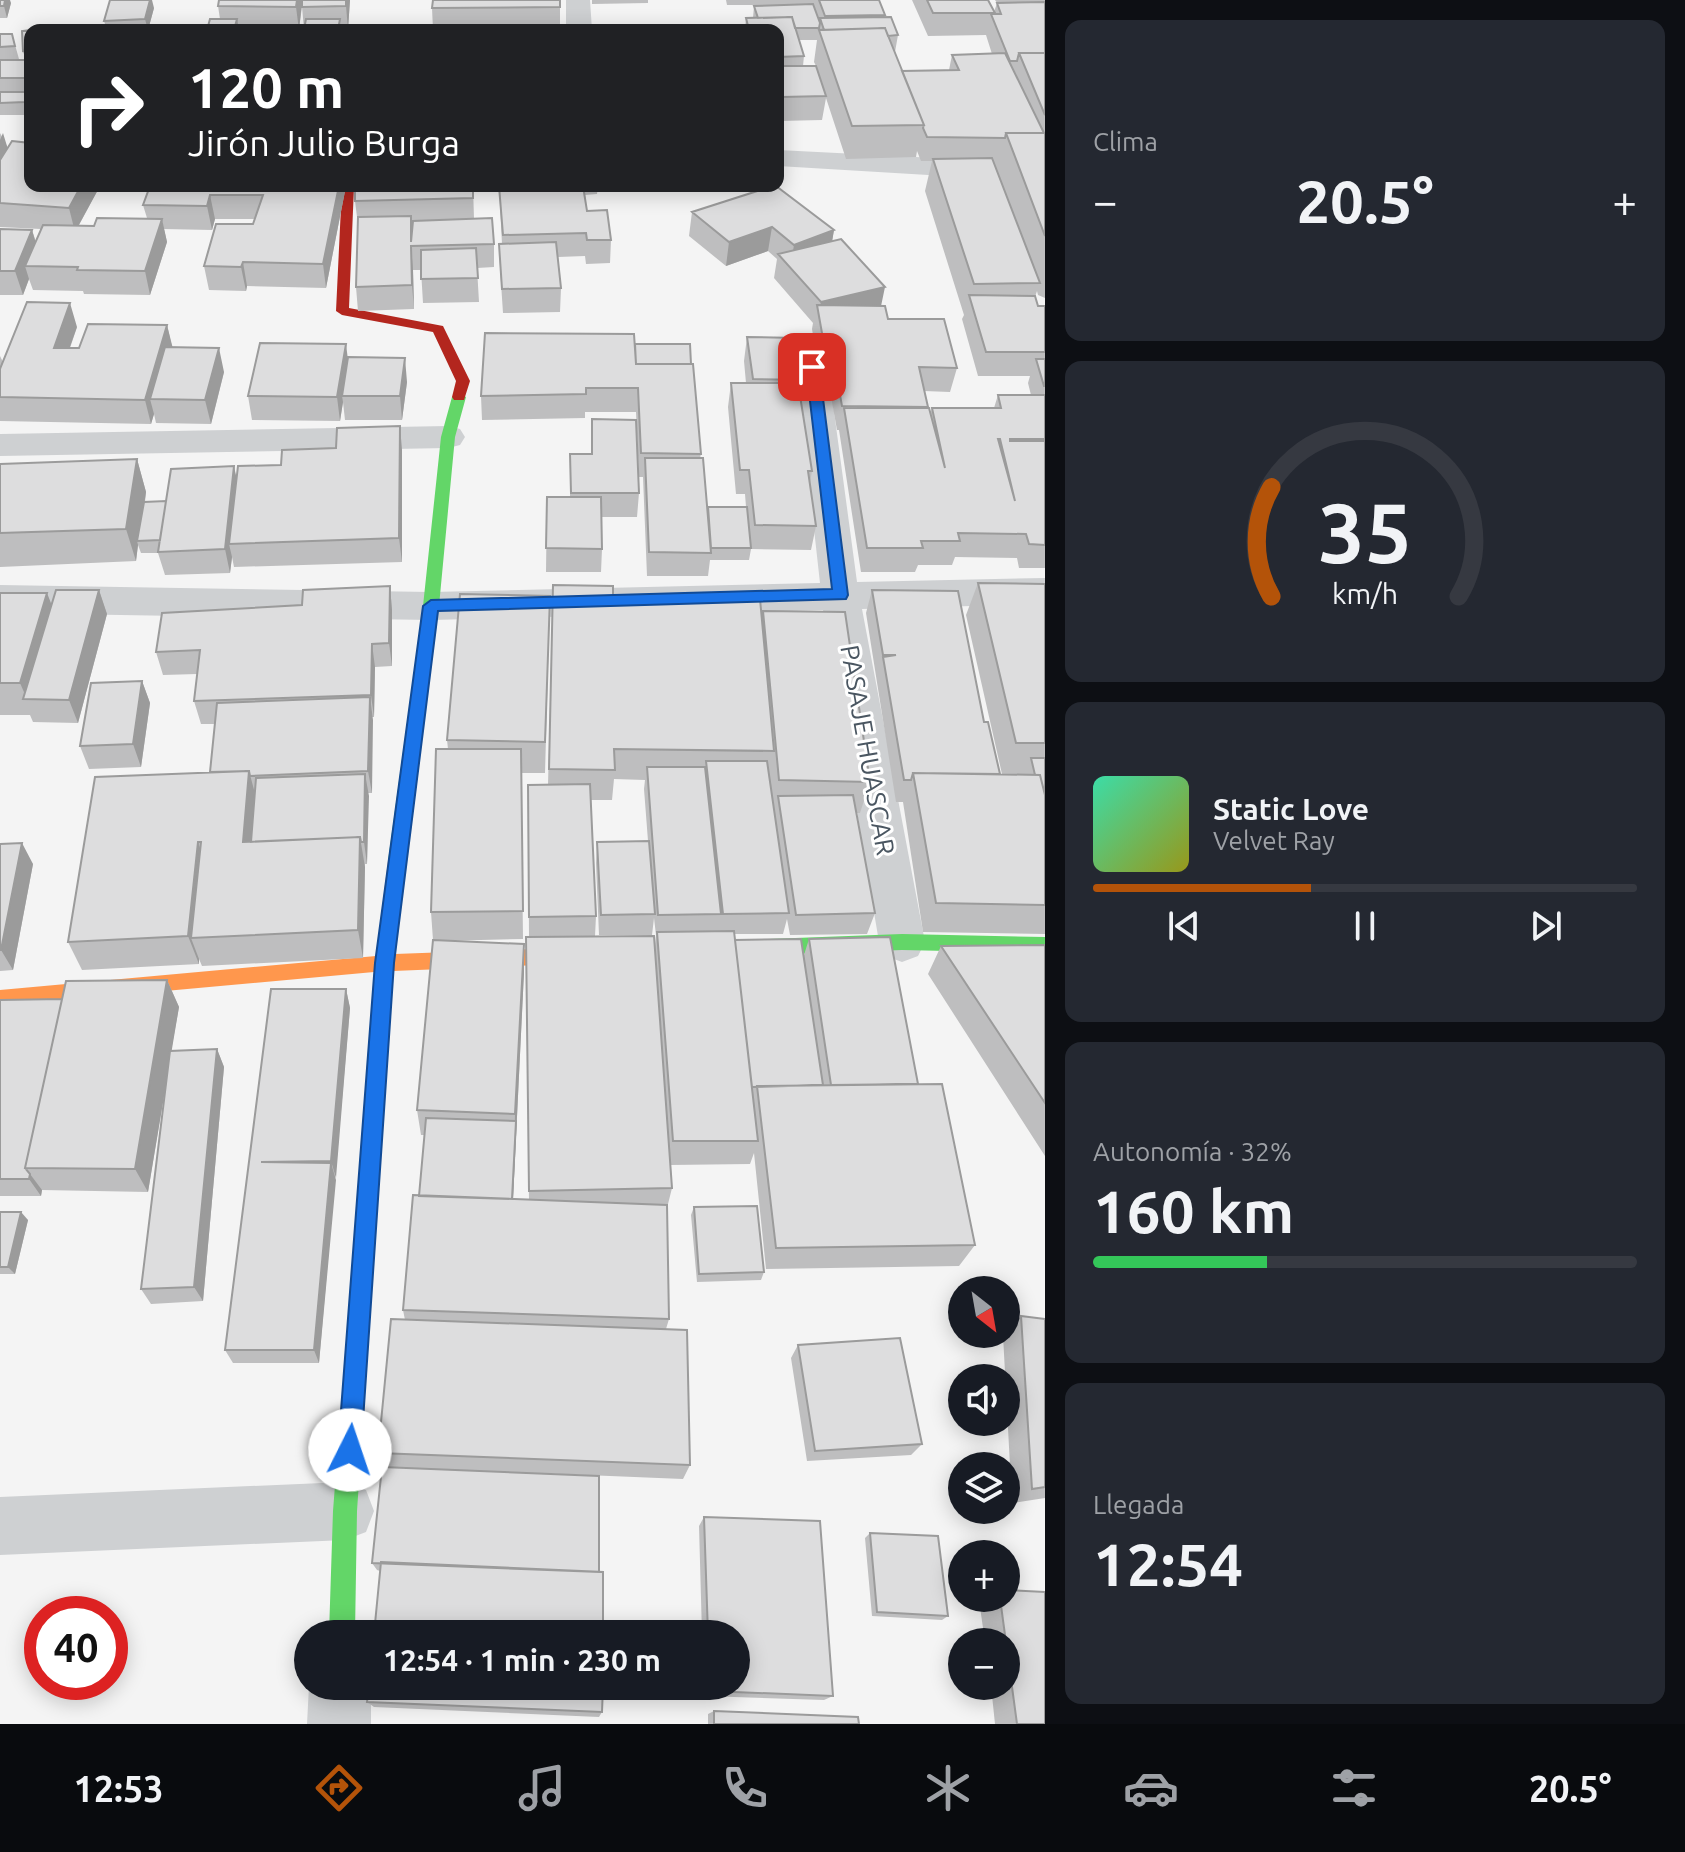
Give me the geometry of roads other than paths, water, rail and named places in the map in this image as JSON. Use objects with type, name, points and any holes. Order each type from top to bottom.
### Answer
[{"type":"street","points":[[578,0],[579,24]]},
{"type":"street","points":[[784,158],[995,170],[1045,168]]},
{"type":"street","points":[[342,1620],[345,1511],[384,963],[431,606],[448,437],[463,381],[438,329],[420,323],[365,318],[342,311],[348,192]]},
{"type":"street","name":"PASAJE HUASCAR","points":[[812,367],[840,595],[902,942]]},
{"type":"street","points":[[0,445],[448,437]]},
{"type":"street","points":[[0,599],[431,606],[1045,591]]},
{"type":"street","points":[[729,949],[902,942],[1045,945]]},
{"type":"street","points":[[0,998],[384,963],[604,954]]},
{"type":"street","points":[[0,1526],[345,1511]]},
{"type":"street","points":[[339,1724],[340,1700]]}]
